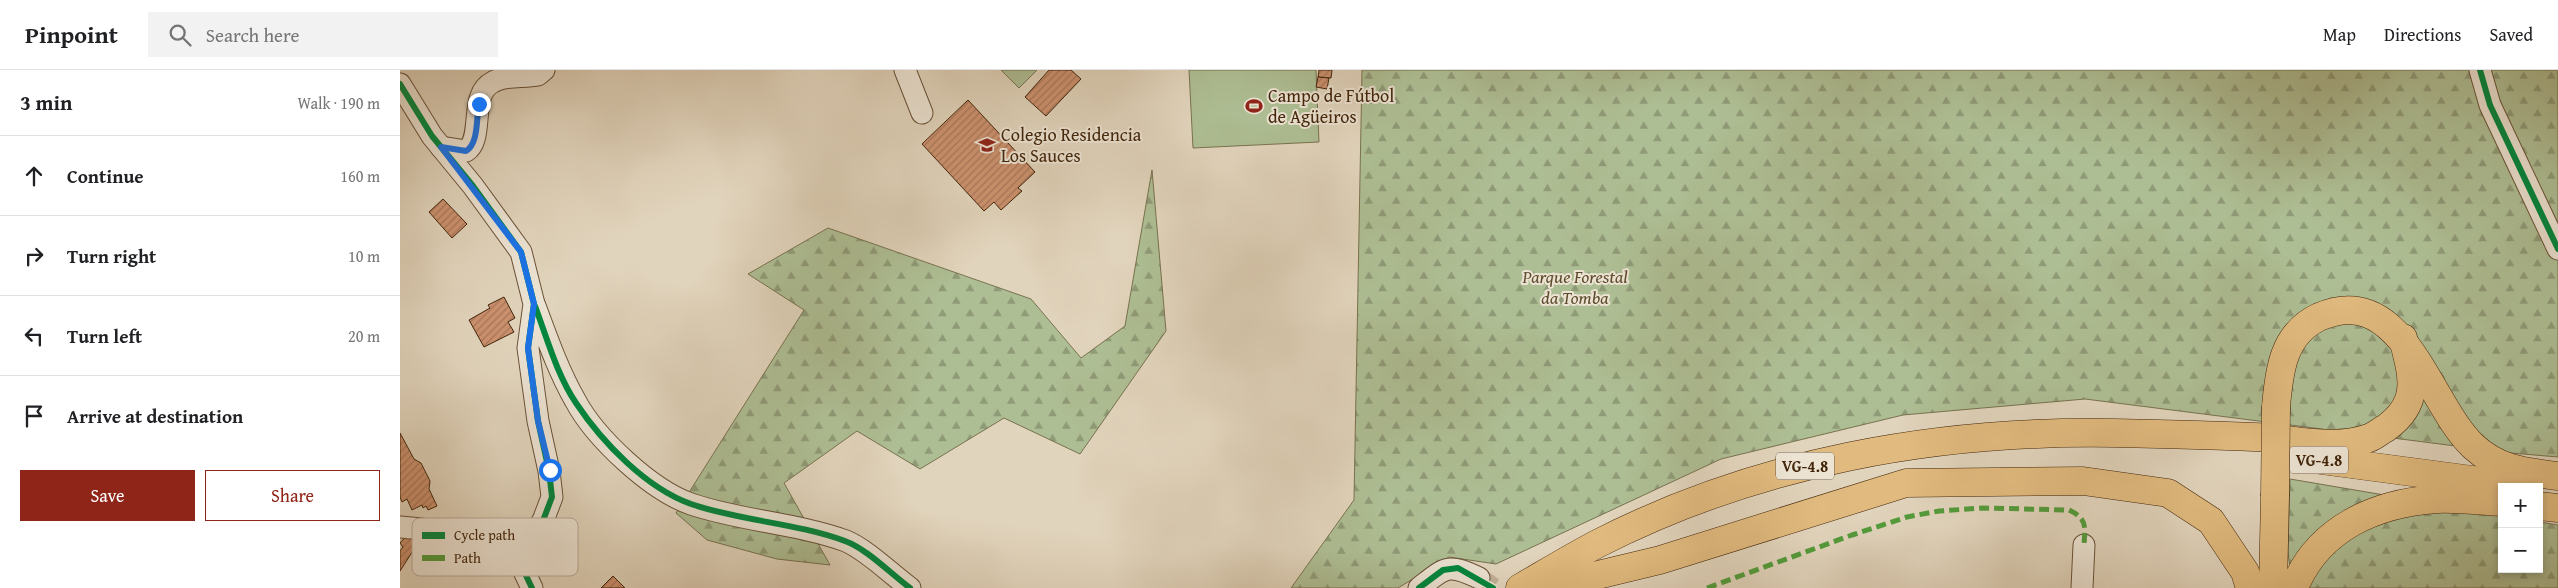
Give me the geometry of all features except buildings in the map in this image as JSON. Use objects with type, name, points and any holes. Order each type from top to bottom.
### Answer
[{"type":"highway","points":[[2273,588],[2276,407],[2279,371],[2290,341],[2308,322],[2332,312],[2359,311],[2383,320],[2403,338],[2451,419],[2473,446],[2493,462],[2513,470],[2558,476]]},
{"type":"highway","points":[[2114,433],[2257,437],[2337,445],[2370,438],[2397,419],[2411,398],[2413,376],[2403,338]]},
{"type":"highway","name":"VG-4.8","points":[[1520,588],[1599,543],[1693,502],[1797,468],[1882,449],[1954,439],[2044,432],[2114,433],[2498,483]]},
{"type":"highway","points":[[1557,588],[1585,578],[1660,560],[1906,483],[2083,481],[2168,493],[2211,521],[2245,572],[2250,588]]},
{"type":"highway","points":[[2543,489],[2558,491]]},
{"type":"highway","points":[[2294,588],[2301,571],[2321,544],[2347,524],[2389,506],[2438,499],[2498,502]]},
{"type":"highway","points":[[2543,506],[2558,508]]},
{"type":"street","points":[[441,147],[466,151],[470,148],[474,142],[479,104],[484,89],[491,82],[511,76],[538,75],[544,70]]},
{"type":"street","points":[[905,70],[922,113]]},
{"type":"street","points":[[2480,70],[2490,105],[2558,249]]},
{"type":"street","points":[[400,84],[432,136],[521,252],[534,304],[562,376],[576,403],[596,429],[642,476],[663,491],[691,504],[847,542],[910,588]]},
{"type":"street","points":[[534,304],[528,348],[538,421],[550,470],[552,497],[544,518]]},
{"type":"street","points":[[2082,588],[2084,546]]},
{"type":"street","points":[[1419,588],[1443,570],[1458,568],[1479,578]]},
{"type":"street","points":[[526,576],[532,588]]},
{"type":"green space","points":[[1001,70],[1037,70],[1019,88]]},
{"type":"green space","name":"Campo de Fútbol de Agüeiros","points":[[1189,70],[1316,70],[1319,142],[1193,148]]},
{"type":"green space","name":"Parque Forestal da Tomba","points":[[1362,70],[2558,70],[2558,457],[2511,453],[2085,399],[1903,415],[1721,459],[1496,564],[1449,557],[1398,588],[1291,588],[1354,500]]},
{"type":"green space","points":[[1152,170],[1166,331],[1080,454],[1004,418],[920,469],[857,431],[784,483],[830,565],[777,559],[707,540],[676,513],[804,310],[748,274],[828,228],[1031,299],[1081,358],[1125,326]]},
{"type":"green space","points":[[2290,479],[2498,514],[2498,573],[2543,573],[2543,523],[2558,525],[2558,588],[2292,588],[2288,551]]},
{"type":"tunnel","points":[[1479,578],[1493,588]]},
{"type":"marked path","points":[[1707,588],[1852,535],[1907,517],[1939,511],[1983,508],[2069,510],[2080,517],[2084,524],[2084,545]]},
{"type":"cycle path","points":[[2480,70],[2490,105],[2558,249]]},
{"type":"cycle path","points":[[400,84],[432,136],[473,186],[521,252],[534,304],[528,348],[538,421],[549,471],[552,497],[544,518]]},
{"type":"cycle path","points":[[535,306],[563,381],[569,392],[587,418],[612,448],[642,475],[674,497],[691,504],[710,510],[807,530],[845,541],[862,550],[910,588]]},
{"type":"cycle path","points":[[1419,588],[1443,570],[1458,568],[1493,588]]},
{"type":"cycle path","points":[[526,576],[532,588]]},
{"type":"place","name":"Campo de Fútbol de Agüeiros","points":[[1254,106]]},
{"type":"place","name":"Colegio Residencia Los Sauces","points":[[987,145]]},
{"type":"route","points":[[479,104],[474,142],[470,148],[466,151],[441,147],[473,186],[521,252],[534,304],[528,348],[538,421],[550,470]]}]
